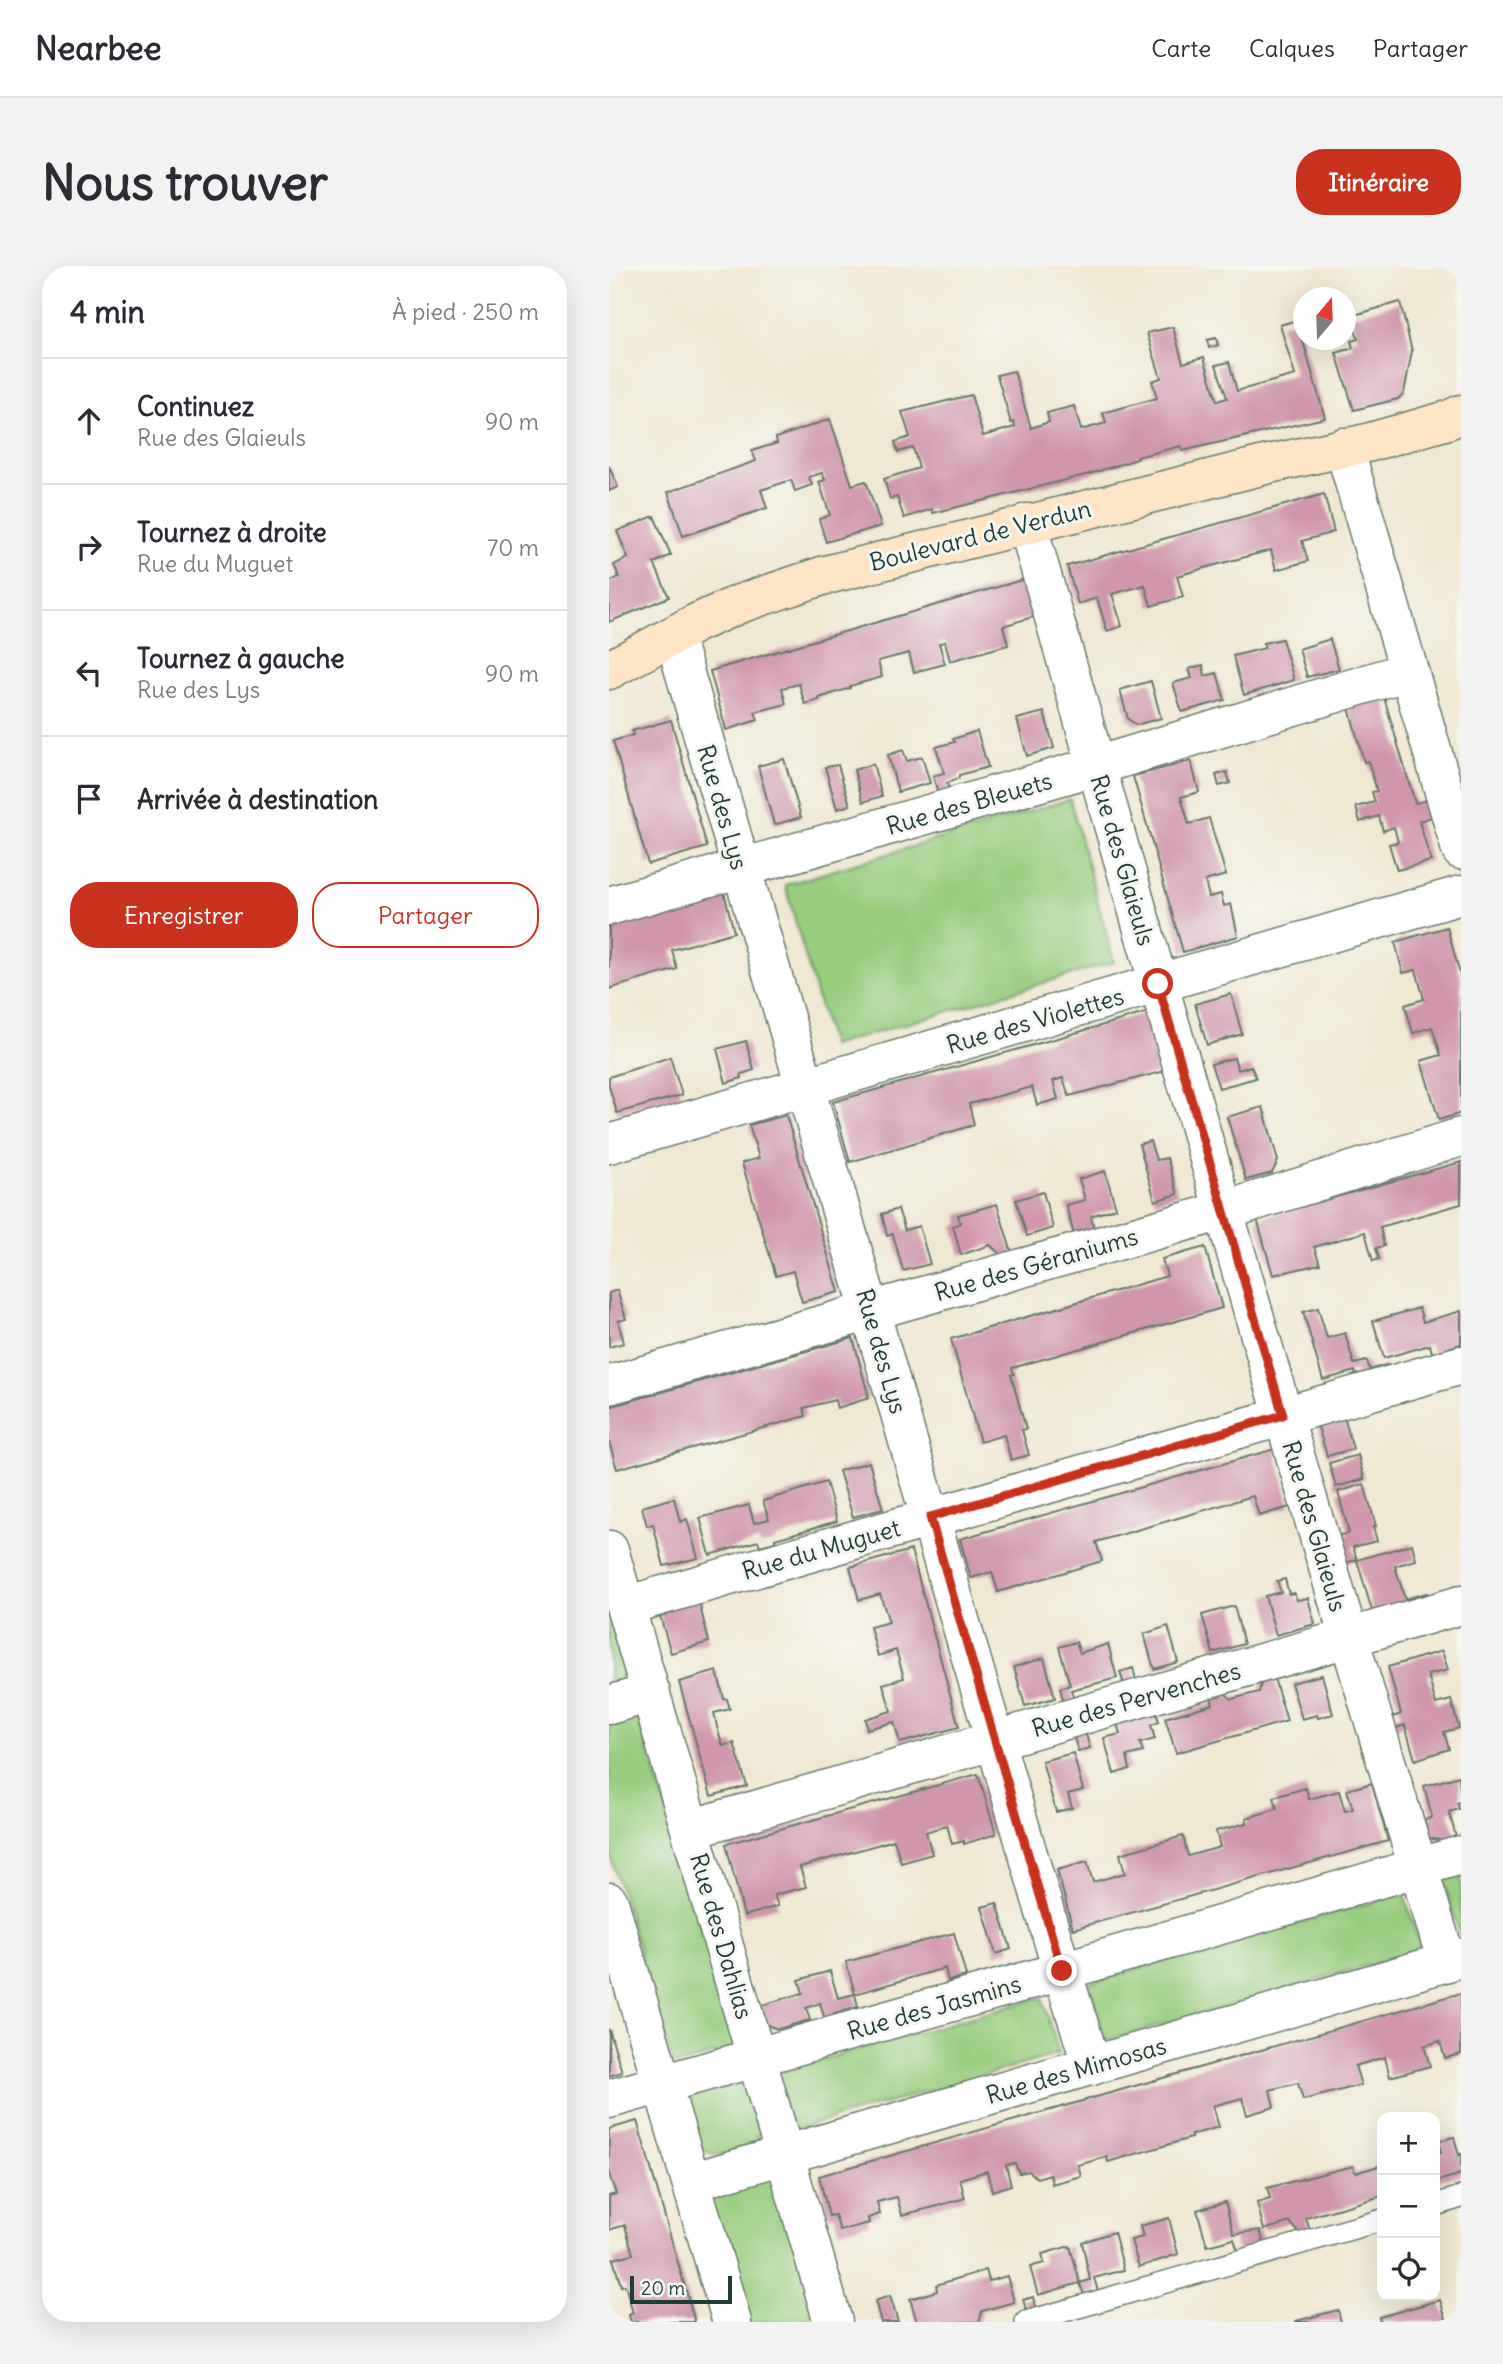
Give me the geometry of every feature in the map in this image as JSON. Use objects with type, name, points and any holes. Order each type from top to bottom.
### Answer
[{"type":"street","name":"Boulevard de Verdun","points":[[609,670],[739,604],[795,584],[1027,523],[1355,445],[1448,420],[1461,414]]},
{"type":"street","name":"Boulevard de Verdun","points":[[1355,445],[1461,441]]},
{"type":"street","points":[[1355,445],[1409,671],[1461,850]]},
{"type":"street","name":"Rue des Glaieuls","points":[[1027,523],[1223,1211],[1348,1637],[1418,1868],[1454,1960]]},
{"type":"street","name":"Rue des Lys","points":[[674,636],[1062,1971],[1092,2066]]},
{"type":"street","name":"Rue des Bleuets","points":[[609,906],[1096,766],[1409,671]]},
{"type":"street","name":"Rue des Violettes","points":[[609,1144],[1461,895]]},
{"type":"street","name":"Rue des Géraniums","points":[[609,1385],[1223,1211],[1461,1138]]},
{"type":"street","name":"Rue du Muguet","points":[[625,1605],[1461,1365]]},
{"type":"street","name":"Rue des Dahlias","points":[[609,1550],[833,2322]]},
{"type":"street","name":"Rue des Pervenches","points":[[690,1829],[1461,1605]]},
{"type":"street","points":[[609,1705],[651,1693]]},
{"type":"street","name":"Rue des Jasmins","points":[[609,2099],[1461,1855]]},
{"type":"street","points":[[609,1902],[732,2322]]},
{"type":"street","name":"Rue des Mimosas","points":[[691,2182],[1454,1960]]},
{"type":"lane","points":[[1440,2203],[1461,2197]]},
{"type":"lane","points":[[1026,2322],[1377,2221]]},
{"type":"green space","points":[[1070,799],[1114,962],[831,1046],[785,885]]},
{"type":"green space","points":[[609,1600],[631,1677],[609,1684]]},
{"type":"green space","points":[[638,1716],[738,2047],[674,2066],[609,1851],[609,1725]]},
{"type":"green space","points":[[1461,1866],[1461,1935],[1460,1936],[1441,1873]]},
{"type":"green space","points":[[1404,1893],[1421,1950],[1105,2041],[1089,1983]]},
{"type":"green space","points":[[1042,1997],[1059,2054],[792,2130],[776,2073]]},
{"type":"green space","points":[[730,2079],[745,2084],[762,2127],[757,2138],[748,2146],[733,2153],[716,2154],[701,2148],[696,2142],[688,2121],[688,2107],[694,2093],[702,2086]]},
{"type":"green space","points":[[773,2172],[821,2322],[745,2322],[704,2194]]},
{"type":"building","points":[[1400,302],[1412,351],[1404,393],[1398,399],[1354,410],[1336,353],[1356,350],[1356,315]]},
{"type":"building","points":[[1293,321],[1293,350],[1306,350],[1325,418],[1182,451],[1181,446],[1137,457],[1093,473],[933,513],[932,509],[904,518],[897,497],[890,499],[884,479],[919,468],[913,448],[898,452],[895,442],[910,437],[902,412],[971,395],[983,436],[1015,427],[1014,422],[1011,423],[997,375],[1014,371],[1031,428],[1049,422],[1047,413],[1074,406],[1081,430],[1106,423],[1103,413],[1157,398],[1152,381],[1161,378],[1147,333],[1173,327],[1183,363],[1204,357],[1217,401],[1227,398],[1216,365],[1229,362],[1237,391],[1295,375],[1280,325]]},
{"type":"building","points":[[1216,338],[1218,345],[1209,348],[1207,340]]},
{"type":"building","points":[[830,419],[852,485],[866,481],[881,526],[826,542],[819,519],[830,515],[819,482],[825,480],[822,473],[809,477],[812,485],[795,491],[791,480],[761,490],[767,508],[683,536],[668,492],[756,461],[752,451],[777,443],[776,438]]},
{"type":"building","points":[[609,466],[618,487],[609,491]]},
{"type":"building","points":[[1324,494],[1334,532],[1302,541],[1308,561],[1276,570],[1271,550],[1208,567],[1177,576],[1183,597],[1151,606],[1145,585],[1112,594],[1122,626],[1107,631],[1097,598],[1078,604],[1067,566]]},
{"type":"building","points":[[654,516],[671,555],[654,563],[669,597],[609,622],[609,582],[619,577],[614,565],[628,558],[617,531]]},
{"type":"building","points":[[1025,579],[1036,616],[1003,626],[1008,645],[950,661],[945,642],[939,643],[945,664],[914,672],[909,653],[878,661],[882,677],[805,704],[799,684],[782,688],[786,704],[755,712],[758,720],[726,730],[710,671]]},
{"type":"building","points":[[1282,639],[1294,680],[1244,695],[1233,656],[1265,648],[1263,643]]},
{"type":"building","points":[[1330,639],[1339,669],[1307,677],[1299,649]]},
{"type":"building","points":[[1203,665],[1205,676],[1217,673],[1225,700],[1182,712],[1173,683],[1192,678],[1189,669]]},
{"type":"building","points":[[1151,681],[1161,718],[1136,725],[1128,719],[1120,690]]},
{"type":"building","points":[[1383,694],[1415,803],[1428,800],[1432,817],[1419,821],[1431,861],[1397,870],[1389,844],[1398,842],[1394,827],[1383,831],[1379,816],[1360,822],[1356,807],[1375,802],[1372,792],[1377,791],[1368,761],[1364,762],[1348,704]]},
{"type":"building","points":[[1044,712],[1054,748],[1027,756],[1017,719]]},
{"type":"building","points":[[671,720],[707,847],[648,864],[613,741],[633,735],[632,731]]},
{"type":"building","points":[[977,731],[988,767],[959,775],[959,778],[947,783],[949,791],[938,794],[933,776],[944,773],[936,747],[955,742],[953,739]]},
{"type":"building","points":[[903,750],[907,761],[922,757],[930,783],[898,792],[888,755]]},
{"type":"building","points":[[784,759],[801,817],[774,825],[758,766]]},
{"type":"building","points":[[1191,761],[1199,792],[1181,797],[1189,824],[1209,818],[1226,875],[1205,881],[1209,897],[1221,894],[1224,906],[1231,904],[1238,936],[1183,952],[1133,776]]},
{"type":"building","points":[[873,764],[882,796],[863,802],[854,770]]},
{"type":"building","points":[[838,765],[850,805],[837,809],[825,767]]},
{"type":"building","points":[[1227,772],[1230,783],[1219,786],[1216,775]]},
{"type":"building","points":[[724,892],[734,932],[672,950],[677,969],[609,989],[609,925]]},
{"type":"building","points":[[1447,927],[1461,978],[1461,1113],[1439,1120],[1421,1061],[1441,1055],[1432,1027],[1413,1033],[1405,1005],[1424,999],[1416,970],[1403,973],[1395,942]]},
{"type":"building","points":[[1231,994],[1242,1034],[1207,1045],[1195,1004]]},
{"type":"building","points":[[1149,1012],[1165,1071],[1069,1096],[1063,1078],[1053,1081],[1058,1099],[1037,1105],[1032,1087],[969,1104],[974,1125],[850,1162],[833,1102]]},
{"type":"building","points":[[746,1041],[754,1070],[741,1074],[742,1078],[726,1083],[717,1049]]},
{"type":"building","points":[[670,1057],[682,1095],[617,1113],[609,1077]]},
{"type":"building","points":[[1234,1058],[1238,1070],[1251,1066],[1256,1078],[1219,1088],[1211,1064]]},
{"type":"building","points":[[1263,1107],[1278,1161],[1272,1173],[1246,1180],[1227,1117]]},
{"type":"building","points":[[786,1115],[839,1292],[802,1302],[793,1271],[776,1276],[742,1163],[759,1158],[749,1125]]},
{"type":"building","points":[[1150,1141],[1156,1160],[1167,1158],[1178,1194],[1155,1201],[1139,1144]]},
{"type":"building","points":[[1461,1162],[1461,1204],[1380,1227],[1384,1246],[1376,1248],[1379,1259],[1373,1261],[1365,1232],[1314,1247],[1320,1264],[1273,1275],[1257,1219]]},
{"type":"building","points":[[1105,1171],[1116,1208],[1091,1216],[1094,1230],[1074,1235],[1066,1205],[1085,1200],[1079,1179]]},
{"type":"building","points":[[1043,1192],[1053,1228],[1027,1236],[1016,1200]]},
{"type":"building","points":[[997,1204],[1012,1253],[1002,1256],[990,1245],[961,1255],[953,1226],[960,1223],[958,1215]]},
{"type":"building","points":[[898,1209],[905,1230],[919,1226],[930,1264],[903,1271],[893,1234],[887,1236],[882,1214]]},
{"type":"building","points":[[1205,1247],[1222,1308],[1012,1368],[1014,1374],[1011,1375],[1026,1429],[1022,1430],[1029,1455],[1011,1460],[1004,1435],[980,1442],[951,1339],[1167,1276],[1162,1259]]},
{"type":"building","points":[[617,1290],[626,1319],[618,1321],[624,1343],[609,1347],[609,1293]]},
{"type":"building","points":[[1318,1308],[1327,1338],[1345,1333],[1354,1364],[1367,1361],[1370,1370],[1386,1365],[1389,1375],[1358,1384],[1355,1371],[1323,1380],[1303,1312]]},
{"type":"building","points":[[1419,1308],[1423,1322],[1461,1311],[1461,1344],[1446,1349],[1448,1358],[1435,1363],[1430,1345],[1384,1358],[1373,1321]]},
{"type":"building","points":[[853,1338],[869,1398],[837,1408],[835,1400],[804,1408],[806,1416],[617,1469],[609,1442],[609,1407]]},
{"type":"building","points":[[1343,1413],[1353,1449],[1327,1456],[1316,1420]]},
{"type":"building","points":[[1275,1449],[1290,1507],[1259,1516],[1253,1496],[1096,1542],[1102,1561],[998,1592],[992,1572],[971,1578],[960,1539]]},
{"type":"building","points":[[1358,1455],[1364,1479],[1336,1487],[1329,1463]]},
{"type":"building","points":[[869,1462],[883,1509],[853,1517],[839,1471]]},
{"type":"building","points":[[826,1482],[837,1521],[775,1539],[775,1542],[760,1546],[758,1541],[710,1555],[700,1518],[749,1505],[754,1523],[769,1519],[763,1501]]},
{"type":"building","points":[[1364,1484],[1376,1526],[1373,1527],[1377,1541],[1353,1547],[1357,1560],[1345,1563],[1337,1536],[1349,1533],[1338,1492]]},
{"type":"building","points":[[674,1498],[680,1522],[687,1519],[698,1558],[664,1566],[653,1524],[647,1526],[642,1507]]},
{"type":"building","points":[[1412,1544],[1416,1560],[1395,1566],[1405,1599],[1427,1593],[1431,1605],[1375,1621],[1357,1560]]},
{"type":"building","points":[[911,1550],[959,1727],[900,1743],[894,1722],[867,1729],[865,1719],[891,1711],[883,1684],[904,1678],[896,1650],[878,1656],[870,1627],[889,1622],[880,1594],[859,1600],[850,1567]]},
{"type":"building","points":[[1285,1579],[1289,1594],[1294,1593],[1297,1600],[1308,1598],[1315,1624],[1276,1635],[1265,1596],[1281,1592],[1277,1581]]},
{"type":"building","points":[[698,1598],[709,1642],[671,1653],[658,1609]]},
{"type":"building","points":[[1234,1606],[1244,1644],[1213,1653],[1202,1615]]},
{"type":"building","points":[[1168,1626],[1178,1662],[1154,1669],[1144,1634]]},
{"type":"building","points":[[1076,1642],[1080,1653],[1108,1644],[1117,1678],[1071,1690],[1076,1705],[1065,1708],[1060,1688],[1070,1685],[1059,1647]]},
{"type":"building","points":[[1442,1651],[1448,1670],[1428,1675],[1436,1704],[1451,1700],[1459,1728],[1444,1732],[1449,1749],[1415,1760],[1405,1725],[1393,1729],[1390,1718],[1401,1714],[1388,1667]]},
{"type":"building","points":[[1044,1658],[1055,1698],[1025,1706],[1014,1667]]},
{"type":"building","points":[[1133,1668],[1138,1688],[1126,1691],[1120,1672]]},
{"type":"building","points":[[717,1671],[724,1699],[727,1699],[730,1709],[714,1713],[718,1731],[723,1746],[734,1743],[747,1786],[711,1796],[679,1682]]},
{"type":"building","points":[[1273,1675],[1287,1721],[1176,1753],[1165,1718],[1213,1704],[1210,1693],[1220,1690],[1232,1699],[1259,1692],[1263,1677]]},
{"type":"building","points":[[1322,1675],[1333,1714],[1302,1719],[1291,1683]]},
{"type":"building","points":[[1155,1708],[1159,1722],[1151,1725],[1155,1739],[1140,1743],[1143,1752],[1127,1756],[1130,1769],[1114,1774],[1104,1738],[1120,1734],[1116,1719]]},
{"type":"building","points":[[1084,1728],[1090,1748],[1078,1751],[1072,1731]]},
{"type":"building","points":[[1073,1753],[1083,1790],[1068,1794],[1072,1808],[1056,1812],[1042,1761]]},
{"type":"building","points":[[978,1774],[996,1834],[964,1844],[964,1841],[952,1844],[947,1825],[926,1832],[932,1854],[901,1863],[894,1840],[800,1867],[806,1887],[774,1895],[778,1906],[744,1916],[726,1844]]},
{"type":"building","points":[[1459,1776],[1461,1802],[1457,1803],[1459,1809],[1449,1812],[1456,1837],[1442,1841],[1430,1838],[1420,1823],[1432,1817],[1424,1786]]},
{"type":"building","points":[[1372,1783],[1388,1841],[1073,1929],[1057,1870],[1087,1862],[1093,1882],[1125,1873],[1120,1854],[1183,1836],[1188,1856],[1220,1847],[1216,1831],[1247,1823],[1246,1818],[1277,1809],[1274,1797],[1306,1788],[1309,1799],[1339,1791],[1345,1811],[1353,1809],[1347,1790]]},
{"type":"building","points":[[997,1903],[1011,1949],[996,1954],[982,1907]]},
{"type":"building","points":[[954,1933],[966,1976],[948,1981],[945,1968],[855,1994],[846,1962]]},
{"type":"building","points":[[830,1971],[838,1998],[855,1994],[858,2007],[824,2017],[820,2003],[806,2008],[810,2020],[778,2029],[769,2026],[763,2019],[759,2006],[803,1993],[799,1980]]},
{"type":"building","points":[[1461,1993],[1461,2054],[1445,2058],[1440,2041],[1424,2046],[1430,2066],[1390,2077],[1385,2057],[1355,2066],[1361,2085],[1303,2100],[1298,2083],[1270,2090],[1274,2107],[1247,2115],[1242,2098],[1213,2106],[1219,2127],[1108,2162],[1107,2157],[1078,2165],[1081,2176],[1052,2184],[1050,2174],[1037,2178],[1029,2171],[1019,2173],[1015,2163],[1006,2165],[1011,2185],[992,2191],[987,2171],[960,2179],[965,2198],[934,2207],[902,2215],[897,2197],[877,2202],[880,2214],[868,2218],[869,2223],[840,2231],[835,2215],[829,2216],[819,2176]]},
{"type":"building","points":[[609,2029],[622,2072],[609,2076]]},
{"type":"building","points":[[637,2121],[695,2322],[631,2322],[629,2315],[633,2313],[625,2285],[621,2286],[613,2259],[633,2254],[625,2225],[609,2230],[609,2196],[616,2194],[609,2174],[609,2129]]},
{"type":"building","points":[[1454,2137],[1459,2155],[1461,2154],[1461,2174],[1440,2180],[1441,2153],[1440,2140]]},
{"type":"building","points":[[1353,2166],[1355,2173],[1377,2166],[1377,2197],[1306,2218],[1310,2231],[1300,2234],[1290,2222],[1264,2230],[1257,2203],[1270,2199],[1267,2188]]},
{"type":"building","points":[[1225,2202],[1234,2234],[1260,2230],[1264,2245],[1238,2251],[1234,2239],[1207,2246],[1197,2210]]},
{"type":"building","points":[[1169,2218],[1178,2254],[1139,2267],[1131,2240],[1143,2237],[1140,2226]]},
{"type":"building","points":[[1114,2232],[1124,2270],[1094,2278],[1098,2291],[1084,2295],[1080,2283],[1090,2280],[1082,2242]]},
{"type":"building","points":[[1070,2246],[1080,2283],[1038,2295],[1030,2267],[1044,2263],[1042,2254]]},
{"type":"building","points":[[986,2270],[989,2281],[1007,2276],[1014,2302],[982,2311],[979,2322],[917,2322],[910,2299],[937,2291],[936,2285]]},
{"type":"building","points":[[890,2296],[898,2322],[881,2322],[875,2301]]},
{"type":"building","points":[[1033,2297],[1036,2309],[1027,2312],[1023,2300]]},
{"type":"building","points":[[1440,2300],[1447,2322],[1380,2322],[1379,2317]]},
{"type":"building","points":[[1338,2310],[1341,2322],[1296,2322],[1296,2321]]},
{"type":"route","points":[[1062,1971],[930,1517],[1283,1415],[1158,984]]}]
